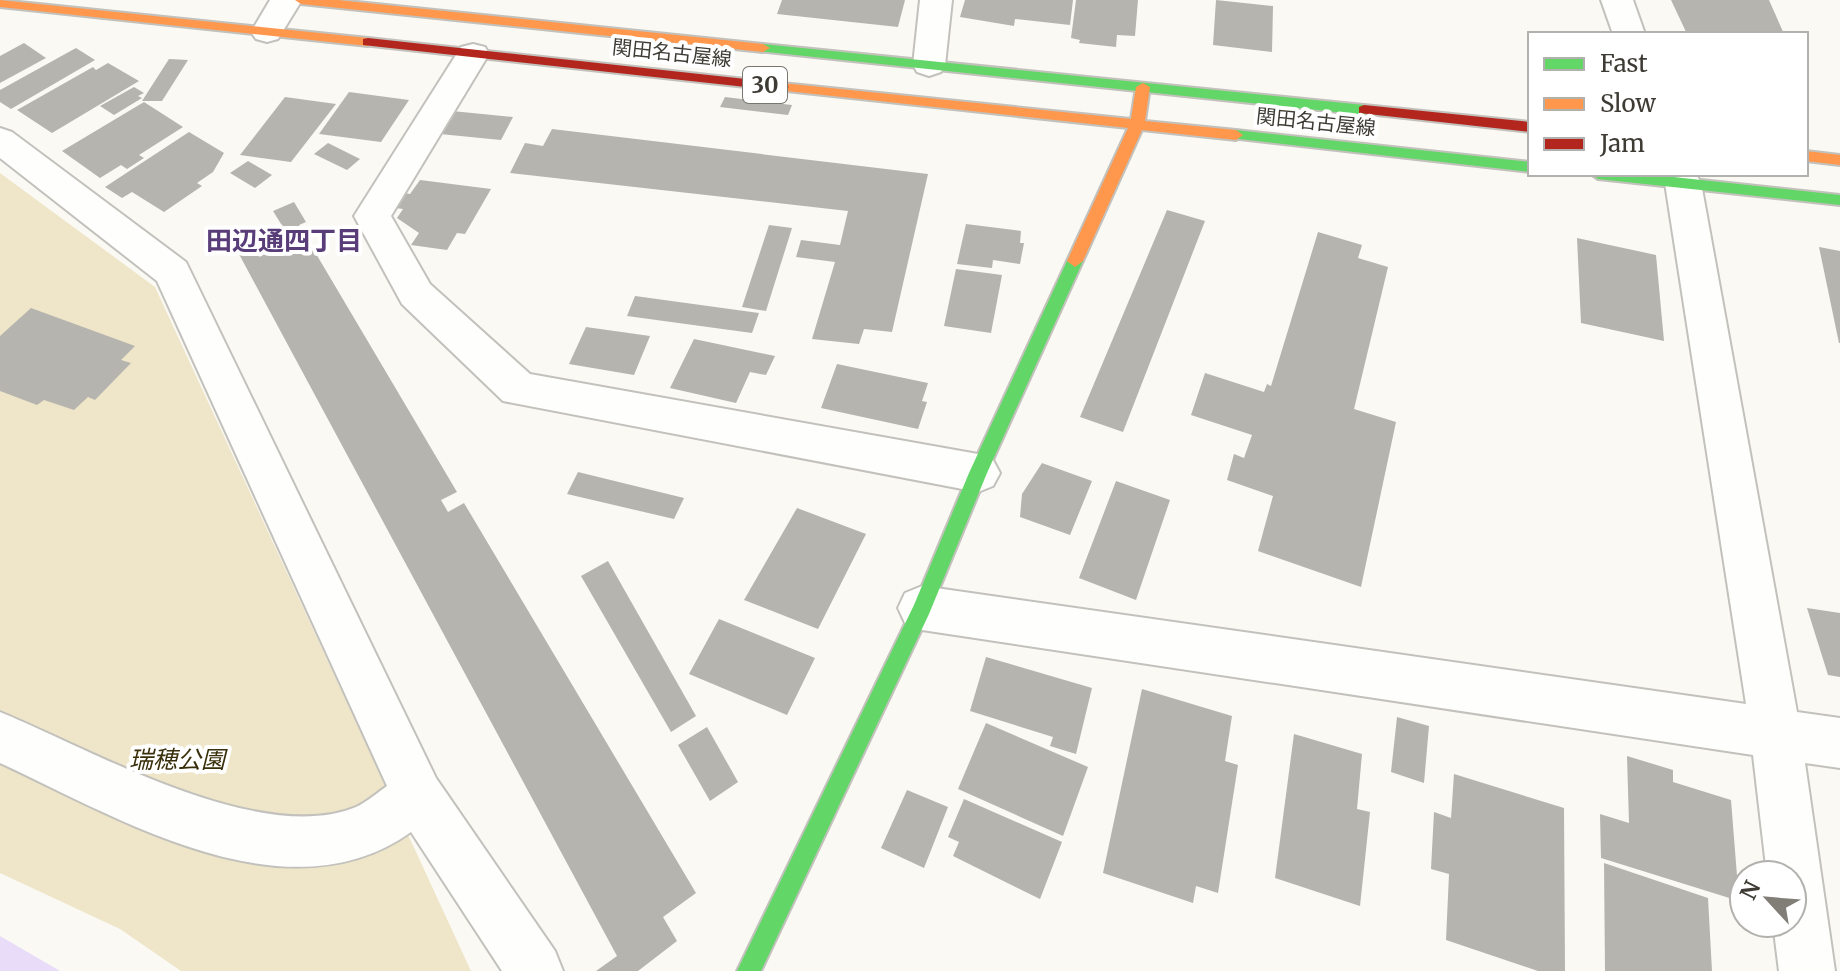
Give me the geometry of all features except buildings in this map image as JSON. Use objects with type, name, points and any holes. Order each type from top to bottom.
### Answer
[{"type":"main road","name":"関田名古屋線","points":[[301,0],[1528,127]]},
{"type":"main road","name":"関田名古屋線","points":[[0,3],[1528,167]]},
{"type":"main road","points":[[749,971],[922,608],[978,473],[1137,125],[1143,87]]},
{"type":"main road","points":[[1808,156],[1840,160]]},
{"type":"main road","points":[[1617,176],[1840,200]]},
{"type":"street","points":[[267,32],[286,0]]},
{"type":"street","points":[[929,65],[936,0]]},
{"type":"street","points":[[1617,0],[1628,32]]},
{"type":"street","points":[[473,54],[372,216],[416,294],[518,389],[978,473]]},
{"type":"street","points":[[0,140],[172,272],[418,796],[535,971]]},
{"type":"street","points":[[1683,183],[1776,734],[1807,971]]},
{"type":"street","points":[[922,608],[1840,743]]},
{"type":"street","points":[[0,737],[214,830],[293,845],[361,832],[418,796]]},
{"type":"green space","name":"瑞穂公園","points":[[0,173],[155,287],[471,971],[181,971],[120,929],[0,873]]},
{"type":"shaded area","points":[[0,936],[60,971],[0,971]]},
{"type":"traffic: fast","points":[[763,48],[1364,110]]},
{"type":"traffic: fast","points":[[1236,135],[1528,167]]},
{"type":"traffic: fast","points":[[1617,176],[1840,200]]},
{"type":"traffic: fast","points":[[749,971],[922,608],[978,473],[1075,261]]},
{"type":"traffic: slow","points":[[301,0],[763,48]]},
{"type":"traffic: slow","points":[[0,3],[368,42]]},
{"type":"traffic: slow","points":[[782,87],[1236,135]]},
{"type":"traffic: slow","points":[[1075,261],[1137,125],[1143,87]]},
{"type":"traffic: slow","points":[[1808,156],[1840,160]]},
{"type":"traffic: jam","points":[[368,42],[782,87]]},
{"type":"traffic: jam","points":[[1364,110],[1528,127]]},
{"type":"district","name":"田辺通四丁目","points":[[284,241]]}]
